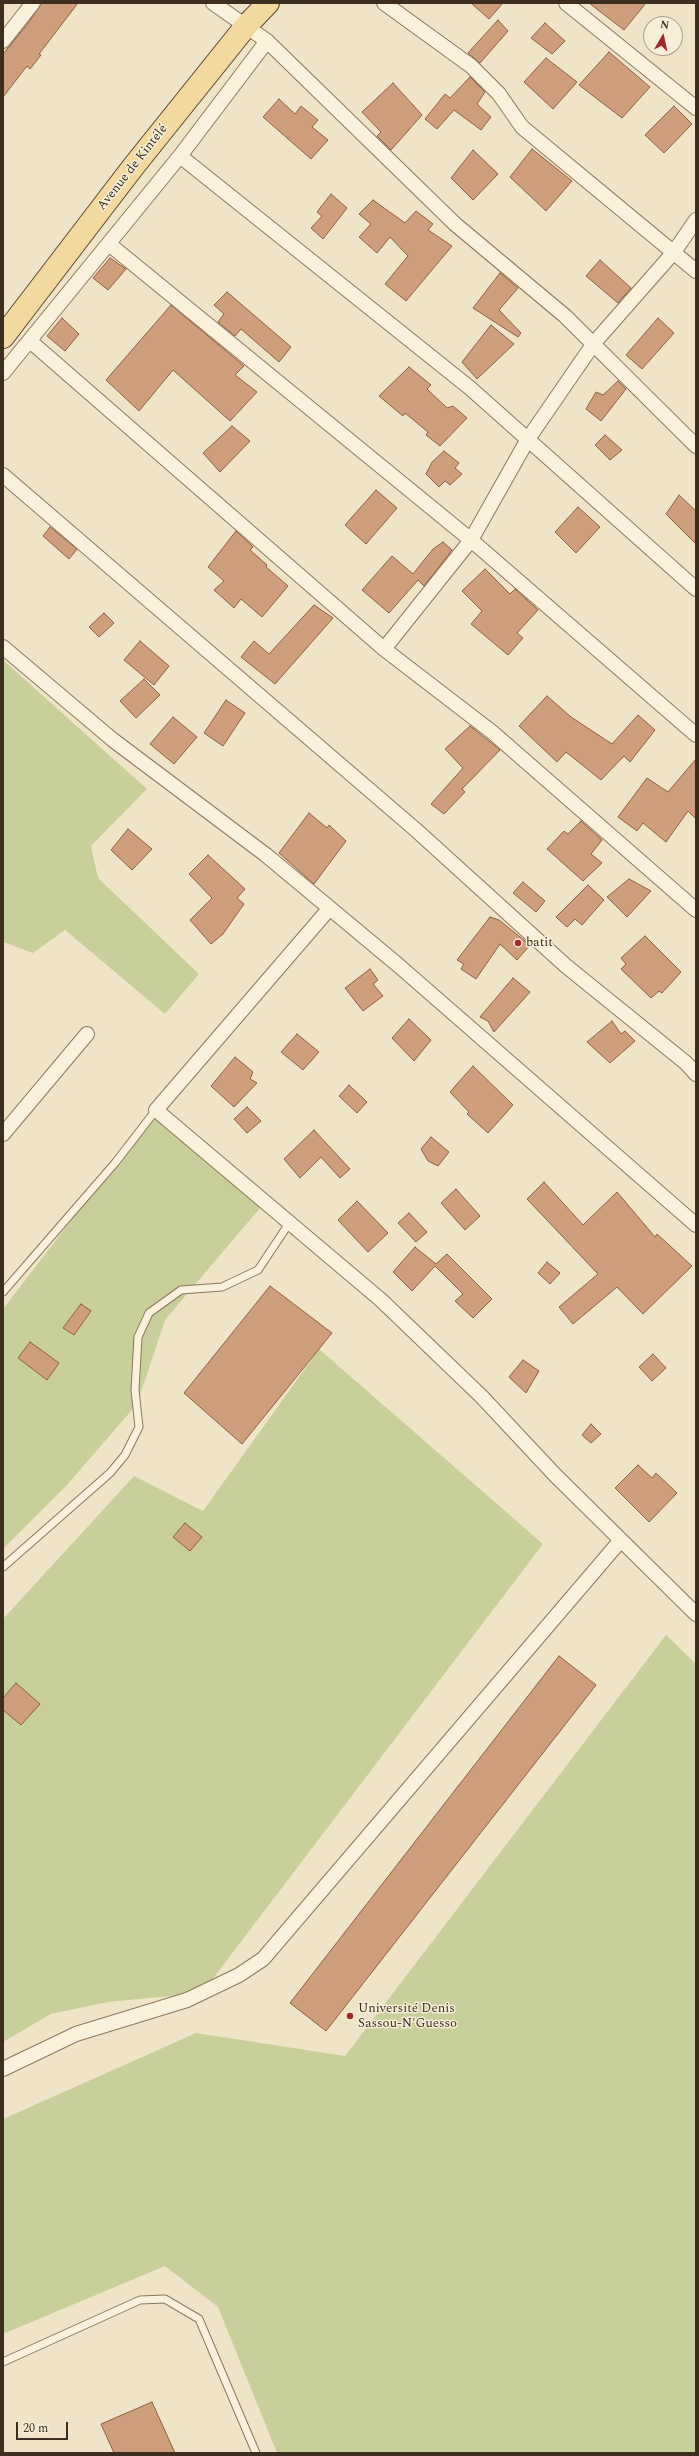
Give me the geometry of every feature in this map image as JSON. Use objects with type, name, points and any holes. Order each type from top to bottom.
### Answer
[{"type":"main road","name":"Avenue de Kintélé","points":[[3,337],[133,167],[246,26],[268,3]]},
{"type":"street","points":[[3,41],[33,3]]},
{"type":"street","points":[[214,3],[267,41],[455,224],[565,316],[594,343],[696,446]]},
{"type":"street","points":[[384,3],[471,66],[499,94],[522,127],[696,270]]},
{"type":"street","points":[[566,3],[696,108]]},
{"type":"street","points":[[3,373],[180,156],[267,41]]},
{"type":"street","points":[[180,156],[470,388],[696,589]]},
{"type":"street","points":[[384,649],[471,540],[528,439],[594,343],[674,252],[696,220]]},
{"type":"street","points":[[109,244],[471,540],[696,735]]},
{"type":"street","points":[[30,340],[384,649],[492,732],[696,910]]},
{"type":"street","points":[[3,475],[416,830],[566,966],[686,1063],[696,1074]]},
{"type":"street","points":[[3,647],[113,740],[266,855],[398,965],[696,1225]]},
{"type":"street","points":[[329,909],[156,1110],[290,1222],[398,1316],[482,1397],[555,1475],[696,1614]]},
{"type":"street","points":[[3,1134],[87,1034]]},
{"type":"street","points":[[3,2069],[76,2034],[188,2000],[239,1975],[263,1959],[621,1540]]},
{"type":"lane","points":[[3,1292],[115,1163],[156,1110]]},
{"type":"lane","points":[[3,1567],[110,1473],[125,1455],[139,1427],[136,1390],[138,1337],[149,1313],[181,1290],[222,1287],[258,1270],[290,1222]]},
{"type":"lane","points":[[3,2362],[140,2300],[165,2299],[199,2319],[256,2453]]},
{"type":"green space","points":[[3,660],[147,789],[91,846],[98,878],[199,974],[165,1014],[65,930],[33,953],[3,942]]},
{"type":"green space","points":[[156,1110],[266,1201],[165,1320],[137,1404],[67,1485],[3,1549],[3,1309]]},
{"type":"green space","points":[[319,1349],[543,1544],[202,1993],[108,2002],[51,2014],[3,2042],[3,1619],[134,1476],[203,1511]]},
{"type":"green space","points":[[666,1635],[696,1664],[696,2453],[277,2453],[218,2307],[165,2266],[3,2334],[3,2119],[196,2033],[345,2056]]},
{"type":"building","points":[[41,3],[78,3],[39,54],[41,55],[30,69],[27,66],[3,97],[3,54],[30,21]]},
{"type":"building","points":[[471,3],[503,3],[489,19]]},
{"type":"building","points":[[589,3],[646,3],[624,30]]},
{"type":"building","points":[[498,20],[508,31],[480,63],[468,53]]},
{"type":"building","points":[[545,23],[565,41],[552,54],[531,38]]},
{"type":"building","points":[[609,52],[650,87],[622,118],[579,85]]},
{"type":"building","points":[[546,58],[577,82],[553,109],[524,82]]},
{"type":"building","points":[[470,77],[485,92],[477,104],[491,117],[481,130],[454,110],[437,129],[425,119],[445,94],[450,98]]},
{"type":"building","points":[[393,83],[422,115],[391,150],[377,136],[381,132],[362,112]]},
{"type":"building","points":[[279,99],[295,114],[301,106],[318,120],[312,127],[328,140],[311,159],[263,117]]},
{"type":"building","points":[[674,106],[692,124],[664,153],[645,135]]},
{"type":"building","points":[[532,149],[572,181],[546,211],[510,177]]},
{"type":"building","points":[[473,150],[498,174],[473,200],[451,178]]},
{"type":"building","points":[[331,194],[347,208],[323,239],[311,228],[322,216],[317,212]]},
{"type":"building","points":[[373,200],[405,223],[416,211],[433,224],[428,230],[452,246],[406,301],[385,284],[408,256],[390,237],[377,253],[359,237],[371,224],[359,214]]},
{"type":"building","points":[[110,258],[126,269],[108,290],[93,278]]},
{"type":"building","points":[[600,260],[631,288],[618,303],[586,276]]},
{"type":"building","points":[[500,273],[518,288],[499,310],[521,333],[518,337],[473,308]]},
{"type":"building","points":[[227,292],[291,347],[279,362],[241,329],[235,336],[218,322],[224,314],[214,305]]},
{"type":"building","points":[[171,305],[244,366],[235,375],[257,392],[230,421],[173,370],[139,411],[106,380]]},
{"type":"building","points":[[62,318],[79,334],[65,351],[47,336]]},
{"type":"building","points":[[658,318],[674,333],[642,369],[626,355]]},
{"type":"building","points":[[491,325],[514,344],[477,379],[462,362]]},
{"type":"building","points":[[409,367],[431,385],[427,389],[447,408],[453,406],[467,418],[440,446],[426,435],[428,432],[405,413],[403,416],[379,396]]},
{"type":"building","points":[[618,381],[626,389],[601,421],[586,409],[596,392],[603,395]]},
{"type":"building","points":[[232,426],[250,441],[220,472],[203,453]]},
{"type":"building","points":[[605,435],[622,450],[610,460],[595,445]]},
{"type":"building","points":[[444,451],[459,463],[455,468],[462,474],[450,485],[445,481],[439,487],[426,474],[432,462]]},
{"type":"building","points":[[376,490],[397,508],[366,544],[345,525]]},
{"type":"building","points":[[679,495],[696,511],[696,544],[666,514]]},
{"type":"building","points":[[578,507],[600,527],[576,553],[555,532]]},
{"type":"building","points":[[50,527],[77,549],[69,559],[43,536]]},
{"type":"building","points":[[236,531],[253,547],[250,550],[267,565],[266,567],[288,586],[262,617],[241,599],[234,608],[214,590],[224,581],[208,567]]},
{"type":"building","points":[[443,542],[452,550],[424,586],[418,580],[389,613],[362,590],[392,556],[413,574],[433,549]]},
{"type":"building","points":[[485,569],[510,594],[515,589],[538,610],[517,633],[523,638],[508,655],[471,624],[482,611],[462,591]]},
{"type":"building","points":[[314,605],[333,618],[275,684],[241,657],[254,641],[269,654]]},
{"type":"building","points":[[104,613],[114,623],[99,637],[89,627]]},
{"type":"building","points":[[140,641],[169,666],[154,685],[124,660]]},
{"type":"building","points":[[144,679],[160,695],[136,718],[120,701]]},
{"type":"building","points":[[547,696],[571,717],[612,744],[638,715],[655,730],[630,762],[624,756],[601,780],[566,752],[557,762],[519,726]]},
{"type":"building","points":[[226,700],[245,713],[223,746],[204,733]]},
{"type":"building","points":[[173,717],[197,737],[174,764],[150,744]]},
{"type":"building","points":[[470,726],[500,750],[462,789],[465,792],[444,814],[431,804],[463,768],[445,749]]},
{"type":"building","points":[[696,759],[696,819],[688,811],[666,842],[643,823],[637,831],[618,817],[647,778],[668,792]]},
{"type":"building","points":[[309,813],[327,828],[329,825],[346,841],[314,884],[279,853]]},
{"type":"building","points":[[581,821],[602,840],[591,854],[602,863],[583,881],[547,849],[564,831],[568,834]]},
{"type":"building","points":[[128,829],[152,849],[132,870],[111,850]]},
{"type":"building","points":[[208,855],[245,889],[237,898],[244,904],[223,934],[211,944],[190,920],[212,898],[189,874]]},
{"type":"building","points":[[629,879],[651,891],[627,917],[607,897]]},
{"type":"building","points":[[523,882],[545,901],[536,912],[513,893]]},
{"type":"building","points":[[588,885],[604,900],[582,925],[575,919],[567,927],[556,917]]},
{"type":"building","points":[[490,917],[499,920],[530,945],[517,960],[500,944],[476,979],[461,969],[464,964],[457,960]]},
{"type":"building","points":[[645,936],[681,972],[662,993],[659,991],[651,998],[621,969],[626,964],[621,958]]},
{"type":"building","points":[[370,969],[378,980],[373,984],[383,996],[363,1011],[345,988]]},
{"type":"building","points":[[513,978],[530,992],[494,1032],[488,1021],[480,1017]]},
{"type":"building","points":[[409,1019],[431,1040],[414,1061],[392,1038]]},
{"type":"building","points":[[612,1021],[621,1034],[625,1031],[635,1041],[610,1063],[587,1042]]},
{"type":"building","points":[[297,1034],[319,1052],[303,1070],[281,1052]]},
{"type":"building","points":[[235,1057],[253,1072],[250,1079],[257,1083],[234,1107],[211,1086]]},
{"type":"building","points":[[473,1066],[513,1105],[488,1133],[467,1114],[469,1112],[450,1092]]},
{"type":"building","points":[[349,1085],[367,1102],[357,1113],[339,1096]]},
{"type":"building","points":[[247,1107],[261,1121],[247,1133],[234,1119]]},
{"type":"building","points":[[314,1130],[350,1169],[340,1178],[321,1157],[300,1178],[284,1159]]},
{"type":"building","points":[[431,1137],[449,1152],[438,1166],[428,1161],[421,1149]]},
{"type":"building","points":[[544,1182],[583,1225],[617,1192],[655,1237],[657,1234],[692,1266],[643,1314],[617,1287],[573,1324],[559,1307],[598,1274],[527,1199]]},
{"type":"building","points":[[456,1189],[480,1216],[465,1230],[441,1203]]},
{"type":"building","points":[[357,1201],[388,1233],[368,1252],[338,1220]]},
{"type":"building","points":[[409,1213],[427,1232],[416,1242],[398,1223]]},
{"type":"building","points":[[415,1247],[436,1264],[447,1254],[492,1299],[473,1318],[455,1301],[463,1294],[435,1266],[412,1291],[393,1272]]},
{"type":"building","points":[[547,1262],[560,1273],[550,1284],[538,1273]]},
{"type":"building","points":[[270,1286],[332,1333],[242,1444],[184,1393]]},
{"type":"building","points":[[81,1304],[91,1311],[74,1335],[63,1328]]},
{"type":"building","points":[[30,1342],[59,1363],[47,1380],[18,1358]]},
{"type":"building","points":[[653,1354],[666,1368],[652,1381],[639,1367]]},
{"type":"building","points":[[523,1360],[539,1371],[526,1393],[509,1377]]},
{"type":"building","points":[[591,1424],[601,1434],[591,1443],[582,1435]]},
{"type":"building","points":[[638,1465],[652,1478],[656,1473],[677,1493],[649,1522],[615,1488]]},
{"type":"building","points":[[185,1523],[202,1537],[190,1551],[173,1537]]},
{"type":"building","points":[[559,1656],[596,1685],[326,2031],[290,2003]]},
{"type":"building","points":[[16,1683],[40,1704],[21,1725],[3,1710],[3,1698]]},
{"type":"building","points":[[152,2402],[175,2453],[114,2453],[101,2424]]},
{"type":"place","name":"batit","points":[[518,943]]},
{"type":"place","name":"Université Denis Sassou-N'Guesso","points":[[350,2016]]}]
